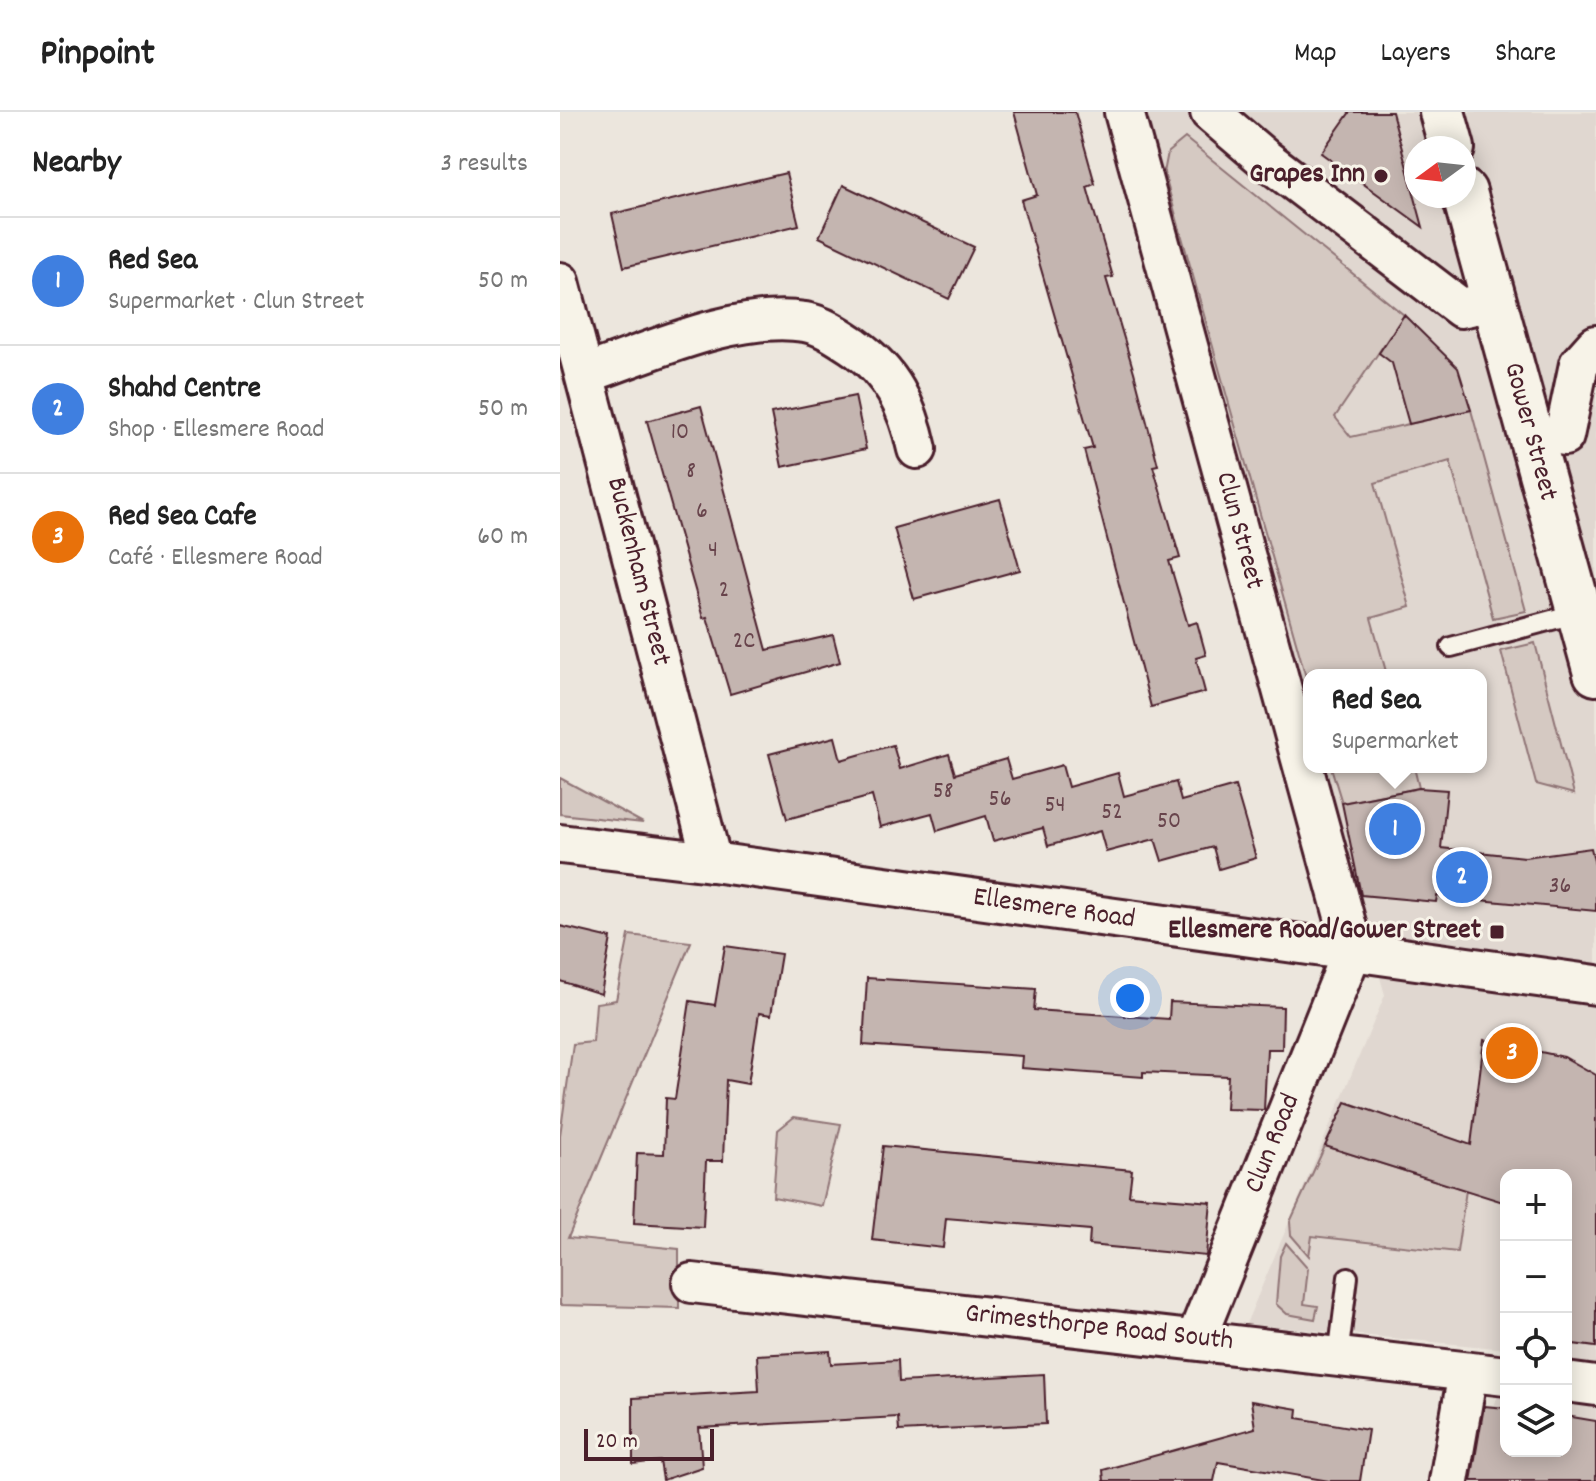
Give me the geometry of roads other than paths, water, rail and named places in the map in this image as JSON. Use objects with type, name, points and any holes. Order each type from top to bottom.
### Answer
[{"type":"main road","points":[[1442,112],[1449,136]]},
{"type":"main road","name":"Gower Street","points":[[1468,208],[1494,301],[1564,437],[1578,613],[1596,673]]},
{"type":"street","name":"Clun Street","points":[[1124,112],[1303,766]]},
{"type":"street","points":[[1210,112],[1264,158],[1461,308],[1494,301]]},
{"type":"street","name":"Buckenham Street","points":[[560,282],[712,862]]},
{"type":"street","points":[[585,374],[721,329],[774,320],[808,323],[838,336],[870,358],[896,389],[910,417],[917,449]]},
{"type":"street","points":[[1564,437],[1579,364],[1596,345]]},
{"type":"street","name":"Clun Street","points":[[1305,773],[1353,949]]},
{"type":"street","name":"Ellesmere Road","points":[[560,844],[1353,949],[1596,985]]},
{"type":"street","name":"Clun Road","points":[[1196,1339],[1353,949]]},
{"type":"street","name":"Grimesthorpe Road South","points":[[692,1283],[1500,1375]]},
{"type":"street","points":[[1449,1481],[1468,1372]]},
{"type":"street","points":[[1572,1383],[1596,1386]]},
{"type":"lane","points":[[1451,647],[1578,613]]},
{"type":"lane","points":[[1338,1357],[1348,1277]]},
{"type":"place","name":"Grapes Inn","points":[[1381,176]]},
{"type":"place","name":"Red Sea","points":[[1395,829]]},
{"type":"place","name":"Shahd Centre","points":[[1462,877]]},
{"type":"place","name":"Ellesmere Road/Gower Street","points":[[1497,932]]},
{"type":"place","name":"Red Sea Cafe","points":[[1512,1053]]}]
